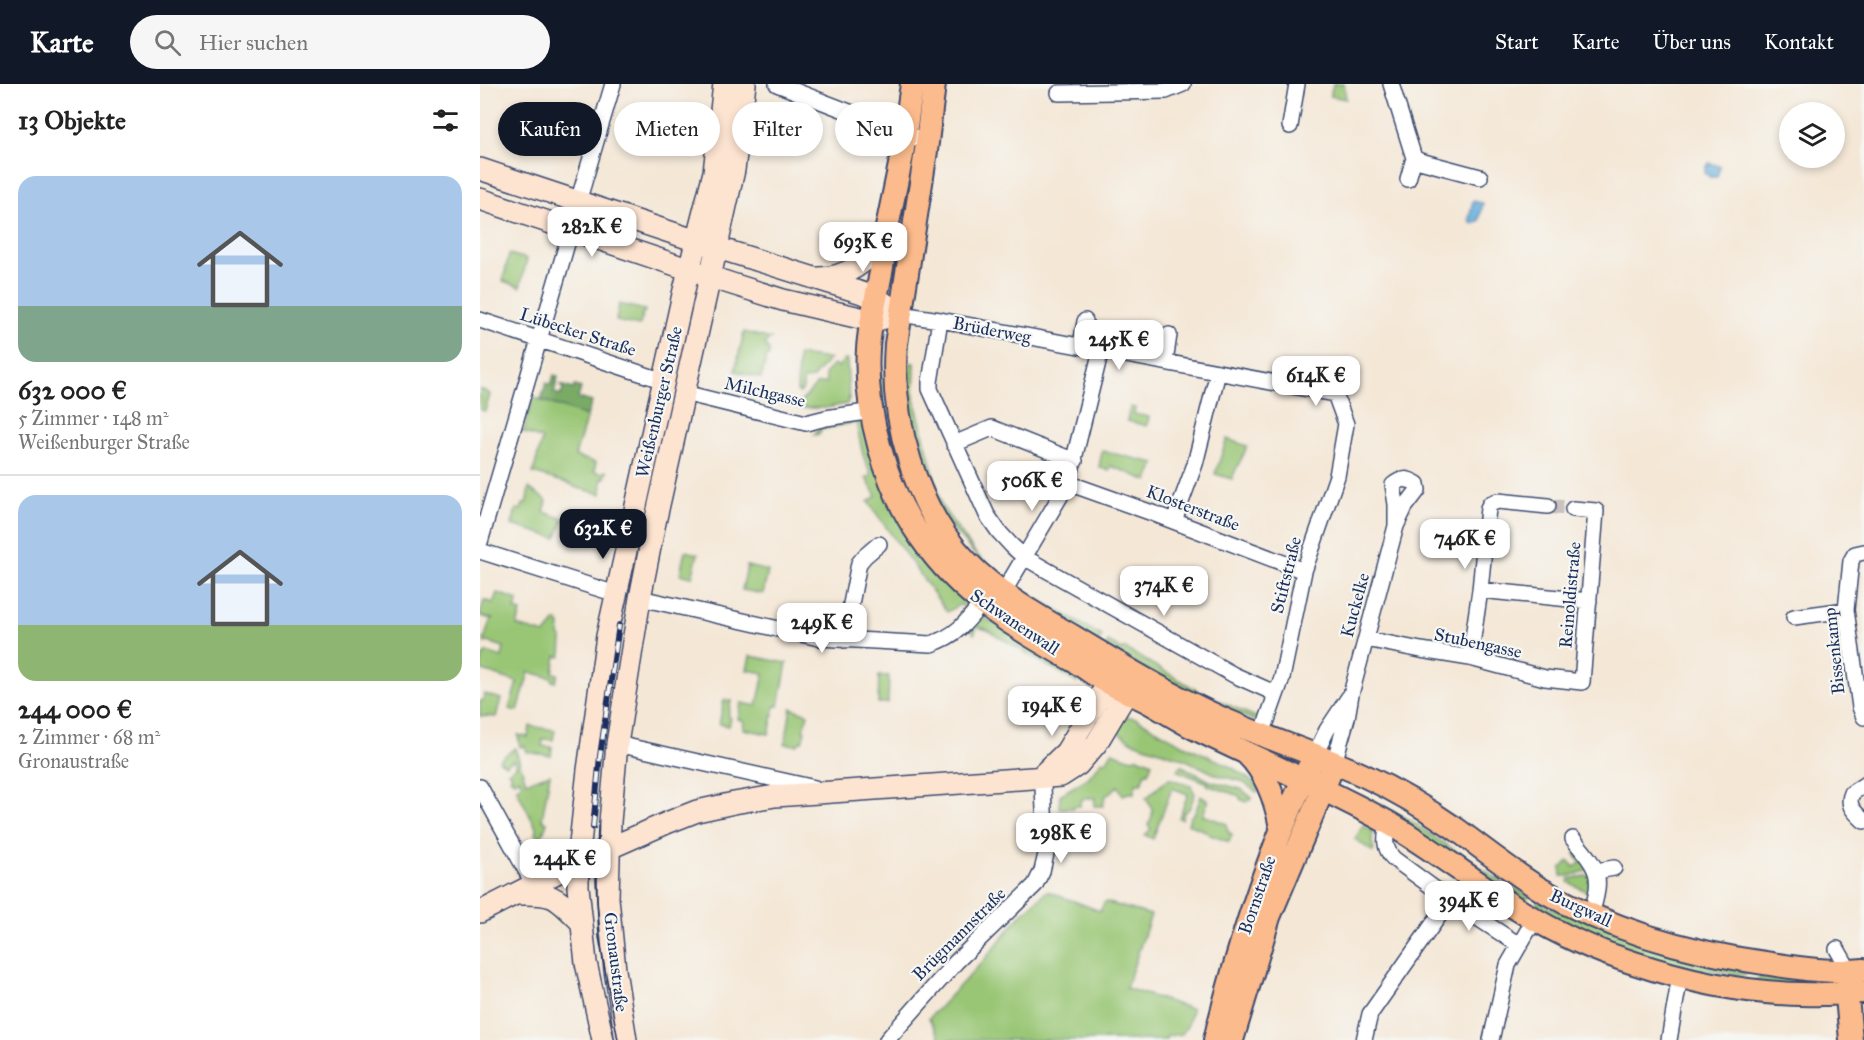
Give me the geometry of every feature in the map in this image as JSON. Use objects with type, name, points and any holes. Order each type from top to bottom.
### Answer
[{"type":"main road","name":"Weißenburger Straße","points":[[578,862],[607,636],[689,269],[714,172],[724,84]]},
{"type":"main road","name":"Weißenburger Straße","points":[[608,848],[617,744],[640,598],[734,170],[745,84]]},
{"type":"main road","name":"Schwanenwall","points":[[909,102],[912,84]]},
{"type":"main road","name":"Schwanenwall","points":[[934,84],[895,350],[898,404],[903,433],[916,480],[932,515],[952,544],[982,577],[1003,593],[1127,669],[1176,696],[1220,717],[1324,759]]},
{"type":"main road","name":"Schwanenwall","points":[[901,156],[884,242],[868,349],[873,411],[885,467],[911,523],[941,564],[997,615],[1117,687],[1192,727],[1313,784]]},
{"type":"main road","name":"Brüderweg","points":[[480,169],[697,242],[877,298],[900,314]]},
{"type":"main road","name":"Brüderweg","points":[[480,200],[783,300],[873,321],[900,314]]},
{"type":"main road","points":[[810,277],[835,277],[847,272],[862,264],[884,242]]},
{"type":"main road","points":[[625,554],[638,551],[644,553],[648,558]]},
{"type":"main road","points":[[480,912],[608,848],[697,811],[775,796],[1040,777],[1066,752],[1117,687],[1127,669]]},
{"type":"main road","points":[[1244,751],[1256,764],[1270,790],[1277,806],[1281,827]]},
{"type":"main road","name":"Bornstraße","points":[[1232,1040],[1269,917],[1313,784],[1324,759]]},
{"type":"main road","name":"Burgwall","points":[[1324,759],[1417,802],[1526,880],[1591,915],[1664,942],[1747,961],[1858,980]]},
{"type":"main road","name":"Bornstraße","points":[[1215,1040],[1250,910],[1281,827],[1313,784]]},
{"type":"main road","name":"Burgwall","points":[[1313,784],[1388,823],[1431,849],[1536,920],[1610,954],[1680,976],[1761,992],[1824,994],[1858,980]]},
{"type":"main road","name":"Gronaustraße","points":[[608,848],[608,898],[612,945],[626,1040]]},
{"type":"main road","name":"Gronaustraße","points":[[578,862],[580,921],[586,963],[603,1040]]},
{"type":"main road","name":"Gronaustraße","points":[[514,895],[542,894],[559,900],[580,921]]},
{"type":"main road","points":[[1735,987],[1747,981],[1755,972],[1754,967],[1747,961]]},
{"type":"main road","points":[[1851,1040],[1858,980]]},
{"type":"street","points":[[578,202],[613,84]]},
{"type":"street","points":[[777,84],[835,107]]},
{"type":"street","points":[[1059,93],[1166,90],[1183,84]]},
{"type":"street","points":[[1290,126],[1296,84]]},
{"type":"street","points":[[1390,84],[1414,158],[1408,179]]},
{"type":"street","points":[[914,137],[927,142]]},
{"type":"street","points":[[1414,158],[1480,177]]},
{"type":"street","points":[[480,542],[571,230]]},
{"type":"street","name":"Brüderweg","points":[[900,314],[1335,394],[1346,424]]},
{"type":"street","name":"Lübecker Straße","points":[[480,320],[664,381]]},
{"type":"street","points":[[940,320],[930,389],[987,515],[1004,538],[1024,557],[1234,675],[1270,691],[1274,699]]},
{"type":"street","points":[[1081,346],[1085,321]]},
{"type":"street","points":[[1165,362],[1169,335]]},
{"type":"street","points":[[1003,593],[1068,483],[1101,350]]},
{"type":"street","points":[[1174,521],[1195,464],[1218,372]]},
{"type":"street","name":"Milchgasse","points":[[684,393],[806,423],[873,411]]},
{"type":"street","name":"Stiftstraße","points":[[1262,734],[1282,678],[1304,571],[1337,476],[1346,424]]},
{"type":"street","points":[[954,444],[992,428],[1074,461]]},
{"type":"street","name":"Klosterstraße","points":[[1068,483],[1304,571]]},
{"type":"street","points":[[1470,658],[1490,504],[1498,501],[1548,506]]},
{"type":"street","name":"Reinoldistraße","points":[[1573,508],[1596,511],[1582,682]]},
{"type":"street","name":"Kuckelke","points":[[1324,759],[1327,730],[1351,694],[1396,526]]},
{"type":"street","points":[[844,639],[860,563],[879,544]]},
{"type":"street","points":[[480,551],[616,594]]},
{"type":"street","name":"Bissenkamp","points":[[1864,552],[1855,554],[1851,561],[1846,610],[1860,708],[1864,717]]},
{"type":"street","points":[[1480,590],[1589,601]]},
{"type":"street","points":[[640,598],[819,638],[931,644],[961,629],[982,603]]},
{"type":"street","points":[[1794,616],[1846,610]]},
{"type":"street","name":"Stubengasse","points":[[1366,639],[1470,658],[1545,678],[1582,682]]},
{"type":"street","points":[[617,744],[827,791]]},
{"type":"street","name":"Brügmannstraße","points":[[887,1040],[956,962],[1035,885],[1042,871],[1046,854],[1043,787],[1040,777]]},
{"type":"street","points":[[480,787],[534,885]]},
{"type":"street","points":[[1858,789],[1850,805],[1864,821]]},
{"type":"street","points":[[1388,823],[1385,844],[1388,852],[1450,900],[1519,945]]},
{"type":"street","points":[[1573,839],[1591,859],[1597,871],[1598,884],[1591,915]]},
{"type":"street","points":[[1597,871],[1614,868]]},
{"type":"street","points":[[1364,1040],[1370,1014],[1450,900]]},
{"type":"street","points":[[1491,1040],[1508,965],[1536,920]]},
{"type":"street","points":[[1837,949],[1858,980]]},
{"type":"street","points":[[1669,1040],[1680,976]]},
{"type":"green space","points":[[1333,84],[1344,84],[1346,99],[1330,96]]},
{"type":"green space","points":[[509,254],[527,259],[520,287],[503,281]]},
{"type":"green space","points":[[689,295],[697,298],[677,400],[666,398]]},
{"type":"green space","points":[[619,304],[645,310],[639,326],[616,321]]},
{"type":"green space","points":[[744,332],[771,339],[765,343],[769,356],[767,356],[761,378],[735,371]]},
{"type":"green space","points":[[877,354],[881,354],[883,392],[889,431],[899,468],[918,511],[951,563],[906,495],[884,427]]},
{"type":"green space","points":[[798,355],[829,359],[812,379],[803,380],[803,389],[800,393],[797,391]]},
{"type":"green space","points":[[844,360],[847,360],[849,398],[847,404],[825,408],[798,408],[798,405],[817,384],[826,383],[825,373],[834,364],[838,367]]},
{"type":"green space","points":[[908,363],[915,363],[914,398],[942,507],[976,554],[1000,574],[997,577],[942,517],[915,430],[909,397]]},
{"type":"green space","points":[[554,375],[558,377],[554,393],[561,395],[563,389],[561,385],[573,389],[575,386],[581,388],[578,398],[592,402],[587,416],[541,400],[546,383],[551,385]]},
{"type":"green space","points":[[480,389],[490,395],[485,411],[480,410]]},
{"type":"green space","points":[[533,397],[587,416],[575,456],[596,463],[594,471],[601,473],[607,471],[605,478],[602,478],[601,494],[533,473],[542,439],[523,432]]},
{"type":"green space","points":[[1130,407],[1135,408],[1134,414],[1149,417],[1147,426],[1127,421]]},
{"type":"green space","points":[[855,420],[864,423],[969,605],[966,612],[961,604],[947,612],[868,502],[876,496],[866,478],[871,475],[863,455],[856,422],[820,430],[820,434],[814,435],[820,427]]},
{"type":"green space","points":[[1227,439],[1247,446],[1232,479],[1215,474]]},
{"type":"green space","points":[[1102,451],[1155,463],[1148,481],[1111,466],[1109,471],[1099,467]]},
{"type":"green space","points":[[529,488],[547,501],[544,512],[564,519],[556,538],[512,525],[516,509],[521,510],[523,504],[526,504]]},
{"type":"green space","points":[[685,551],[698,554],[692,577],[680,574]]},
{"type":"green space","points":[[747,566],[768,571],[763,594],[742,590]]},
{"type":"green space","points":[[1014,585],[1102,636],[1099,642],[1014,589]]},
{"type":"green space","points":[[497,593],[518,600],[515,610],[521,612],[517,626],[545,634],[557,620],[560,626],[561,657],[556,656],[553,673],[558,674],[556,682],[552,681],[552,678],[529,672],[518,711],[509,709],[517,682],[480,670],[483,655],[486,652],[502,657],[504,647],[485,643],[484,640],[492,619],[480,616],[484,600],[493,603]]},
{"type":"green space","points":[[979,618],[985,618],[1079,674],[1077,683],[984,628],[978,626],[974,634],[970,628]]},
{"type":"green space","points":[[1108,642],[1122,650],[1124,648],[1202,693],[1260,719],[1255,721],[1200,699],[1105,646]]},
{"type":"green space","points":[[750,656],[787,663],[779,706],[775,706],[769,734],[743,729],[744,721],[738,719],[741,703],[757,706],[764,673],[747,670]]},
{"type":"green space","points":[[879,676],[889,676],[888,703],[878,703]]},
{"type":"green space","points":[[485,694],[501,699],[496,717],[480,716],[480,701],[483,701]]},
{"type":"green space","points":[[724,700],[731,701],[729,726],[719,724]]},
{"type":"green space","points":[[791,708],[808,714],[802,742],[798,745],[785,744]]},
{"type":"green space","points":[[1128,717],[1136,718],[1178,742],[1234,769],[1260,790],[1257,792],[1241,781],[1217,775],[1184,759],[1133,742],[1112,728],[1120,720]]},
{"type":"green space","points":[[530,726],[555,730],[553,740],[543,739],[542,746],[552,747],[551,756],[527,752],[525,746],[520,747],[518,735],[528,737]]},
{"type":"green space","points":[[515,748],[526,782],[550,774],[542,819],[547,822],[542,836],[537,837],[535,833],[537,830],[517,790],[522,784],[519,778],[514,781],[510,778],[512,776],[508,772],[517,765],[513,760],[506,765],[499,760]]},
{"type":"green space","points":[[1112,752],[1132,759],[1138,757],[1152,763],[1141,784],[1136,783],[1134,793],[1123,795],[1118,786],[1105,797],[1103,806],[1094,806],[1095,798],[1084,798],[1080,806],[1059,808],[1060,795],[1088,778],[1102,761],[1106,762]]},
{"type":"green space","points":[[1182,766],[1210,781],[1241,789],[1252,798],[1246,802],[1240,799],[1240,796],[1207,785],[1208,783],[1178,771]]},
{"type":"green space","points":[[1169,778],[1191,786],[1195,794],[1182,819],[1179,818],[1188,794],[1172,788],[1153,839],[1145,835],[1151,829],[1148,825],[1152,812],[1151,805],[1146,798]]},
{"type":"green space","points":[[1362,795],[1406,818],[1496,878],[1529,896],[1525,903],[1361,799]]},
{"type":"green space","points":[[1201,796],[1208,800],[1203,815],[1227,824],[1228,832],[1232,834],[1229,842],[1188,824]]},
{"type":"green space","points":[[1363,825],[1373,831],[1373,852],[1355,839]]},
{"type":"green space","points":[[1577,852],[1589,870],[1561,876],[1561,868],[1569,861],[1574,867],[1581,863],[1575,854]]},
{"type":"green space","points":[[1591,875],[1589,893],[1568,882],[1569,879]]},
{"type":"green space","points":[[1047,891],[1100,911],[1105,902],[1151,915],[1126,988],[1192,1009],[1188,1025],[1182,1034],[1167,1036],[1166,1040],[941,1040],[929,1018],[985,959],[1019,917]]},
{"type":"green space","points":[[1538,901],[1554,909],[1745,970],[1746,973],[1743,975],[1688,968],[1640,956],[1593,938],[1533,908]]},
{"type":"green space","points":[[1763,971],[1819,975],[1818,987],[1751,982],[1759,979]]},
{"type":"water","points":[[1709,163],[1720,166],[1717,177],[1709,177],[1705,174]]},
{"type":"water","points":[[1473,201],[1483,203],[1479,221],[1474,224],[1469,219]]},
{"type":"tunnel","points":[[1548,506],[1573,509]]},
{"type":"tram line","points":[[598,826],[596,880],[599,937],[618,1040]]},
{"type":"railway","points":[[593,827],[600,756],[619,625]]}]
